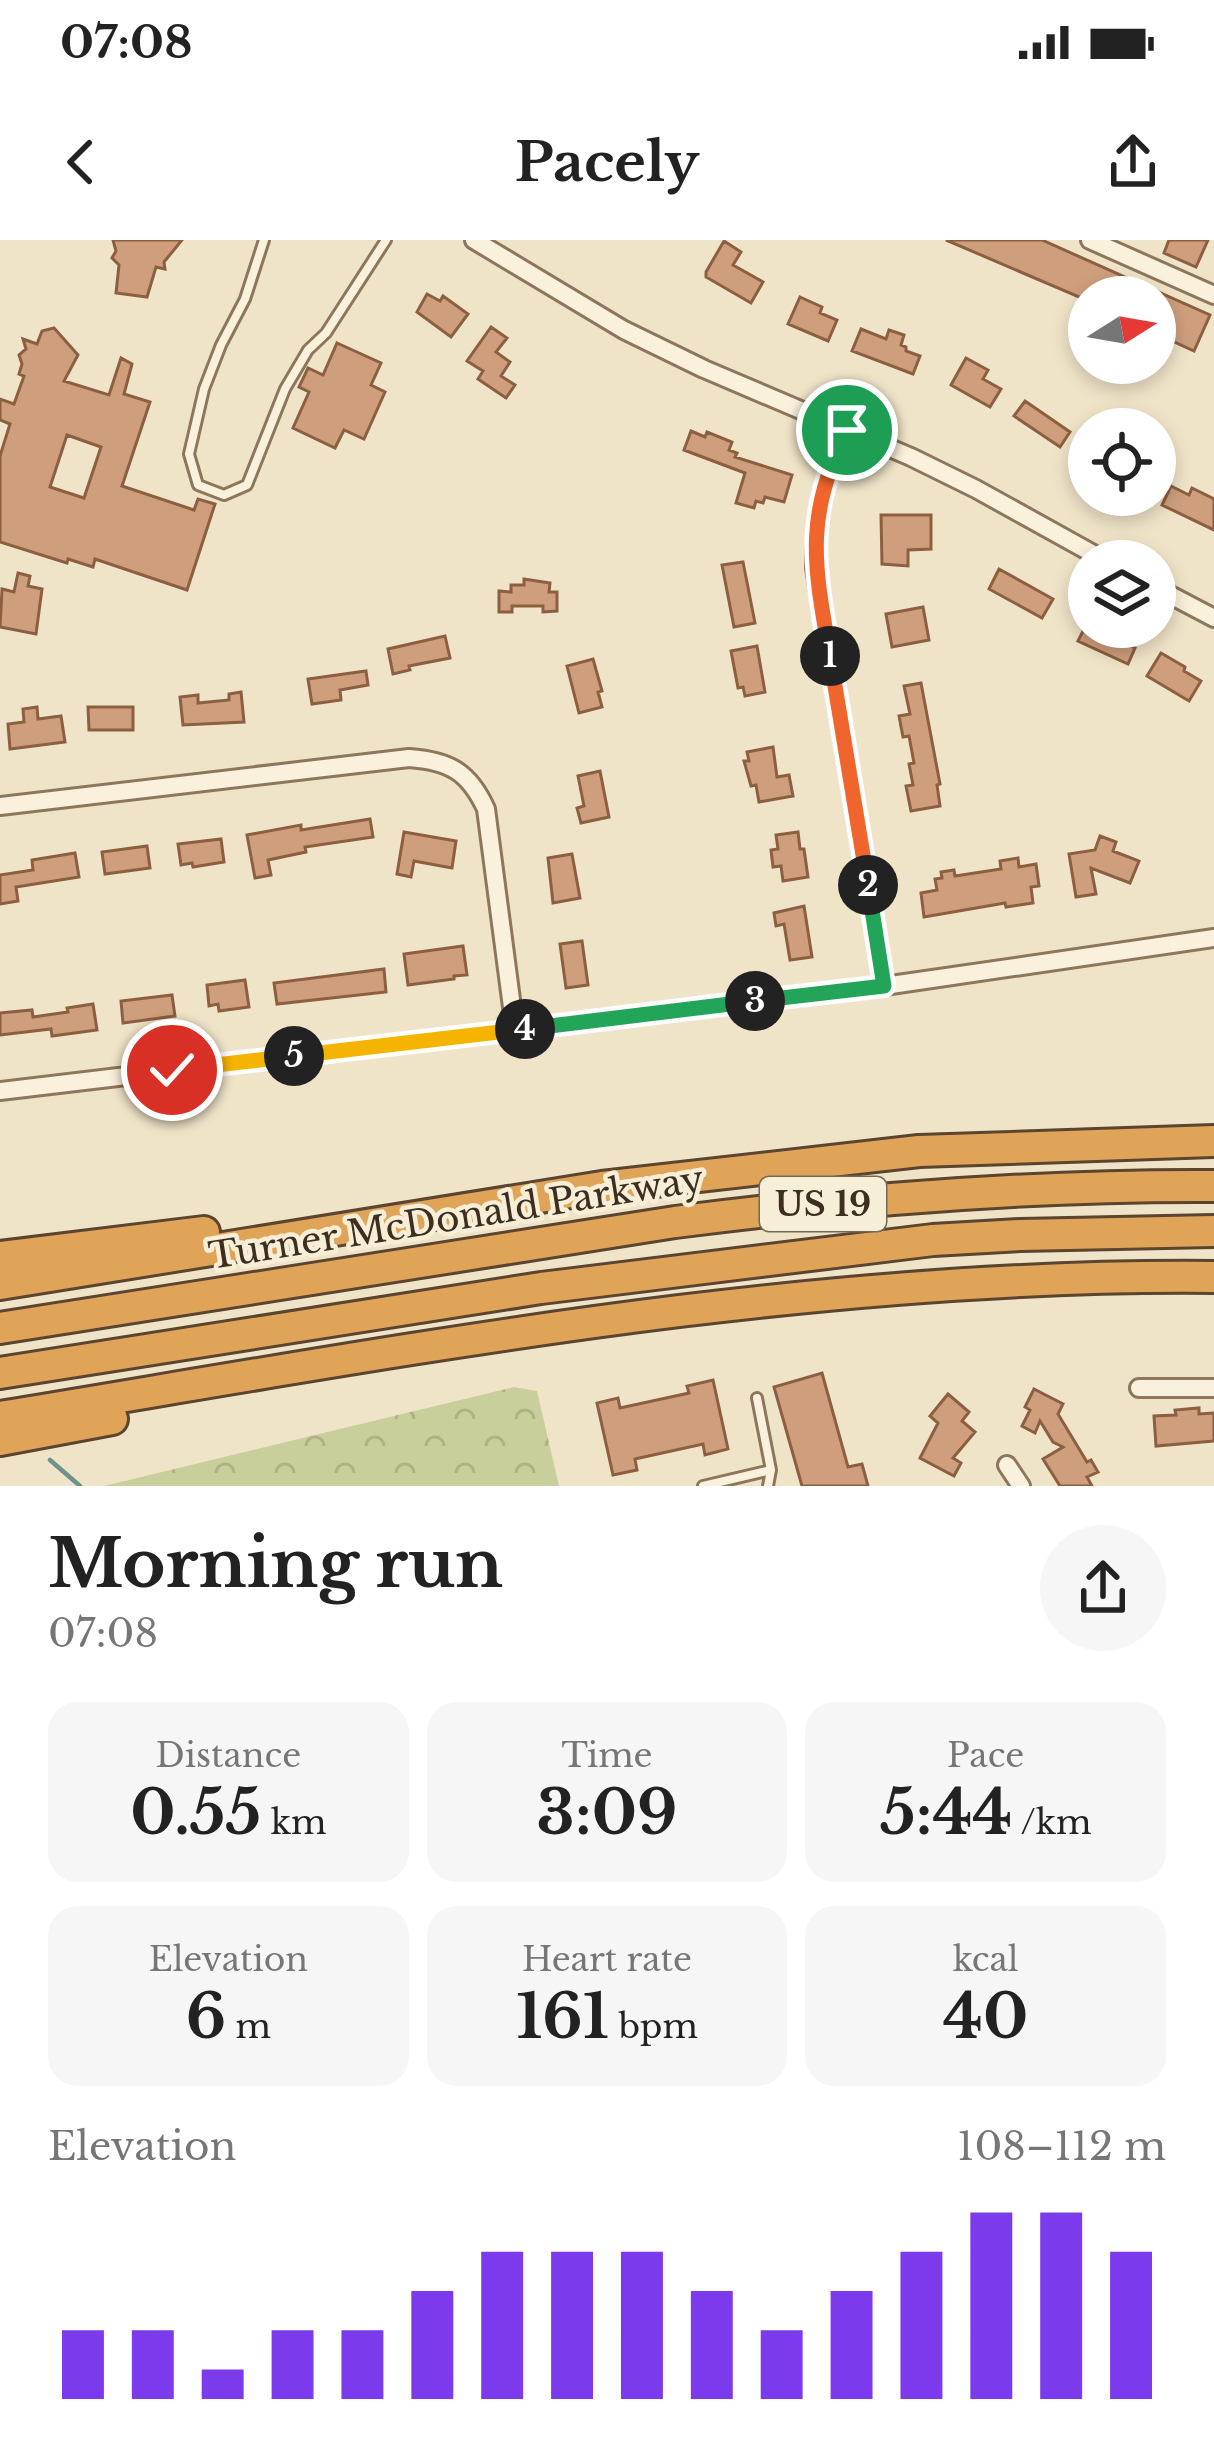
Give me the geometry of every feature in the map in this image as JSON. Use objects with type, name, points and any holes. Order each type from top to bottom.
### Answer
[{"type":"highway","points":[[0,1284],[602,1186],[920,1151],[1214,1141]]},
{"type":"highway","name":"Turner McDonald Parkway","points":[[0,1328],[761,1211],[1017,1190],[1214,1186]]},
{"type":"highway","points":[[0,1256],[379,1214],[443,1212]]},
{"type":"highway","name":"US 19","points":[[0,1373],[541,1288],[933,1240],[1214,1231]]},
{"type":"highway","points":[[0,1418],[491,1337],[782,1298],[1040,1279],[1214,1277]]},
{"type":"highway","points":[[0,1440],[310,1378],[348,1360]]},
{"type":"street","points":[[474,240],[624,331],[911,457],[1068,540]]},
{"type":"street","points":[[1090,240],[1214,295]]},
{"type":"street","points":[[1138,261],[1146,240]]},
{"type":"street","points":[[847,430],[821,495],[815,568],[884,986]]},
{"type":"street","points":[[1176,598],[1214,618]]},
{"type":"street","points":[[0,806],[409,758],[451,766],[466,777],[486,809],[515,1030]]},
{"type":"street","points":[[0,1090],[884,986],[1214,938]]},
{"type":"street","points":[[1139,1388],[1214,1388]]},
{"type":"street","points":[[1007,1466],[1021,1486]]},
{"type":"lane","points":[[264,240],[245,299],[221,344],[205,389],[189,454],[198,485],[224,495],[247,485],[278,407],[308,350],[326,334],[386,240]]},
{"type":"lane","points":[[757,1398],[771,1470],[768,1486]]},
{"type":"lane","points":[[704,1486],[771,1470]]},
{"type":"green space","points":[[514,1387],[537,1391],[559,1486],[104,1486]]},
{"type":"building","points":[[113,240],[182,240],[164,262],[165,269],[156,267],[147,297],[116,293],[119,265],[112,258],[116,251]]},
{"type":"building","points":[[946,240],[1042,240],[1123,276],[1068,276],[1068,292]]},
{"type":"building","points":[[1169,240],[1208,240],[1196,267],[1164,253]]},
{"type":"building","points":[[724,241],[741,252],[733,265],[763,282],[751,303],[706,277]]},
{"type":"building","points":[[427,294],[440,301],[443,296],[468,314],[451,337],[417,312]]},
{"type":"building","points":[[800,297],[837,320],[828,341],[788,324]]},
{"type":"building","points":[[1176,300],[1210,315],[1194,351],[1176,343]]},
{"type":"building","points":[[491,327],[507,338],[496,352],[510,362],[501,376],[515,385],[506,398],[478,379],[483,371],[467,361]]},
{"type":"building","points":[[54,328],[78,355],[64,381],[109,395],[121,358],[132,364],[124,394],[150,402],[122,486],[194,510],[198,499],[215,504],[187,590],[95,559],[93,567],[68,559],[67,563],[0,542],[0,456],[10,424],[0,420],[0,399],[14,404],[24,376],[19,374],[19,355],[26,349],[23,339],[37,344],[42,331]],"holes":[[[67,435],[101,447],[84,498],[50,487]]]},
{"type":"building","points":[[861,329],[886,339],[889,330],[904,335],[901,345],[920,356],[913,374],[852,351]]},
{"type":"building","points":[[337,343],[381,363],[371,385],[385,392],[364,439],[344,430],[335,448],[293,428],[309,392],[299,387],[308,368],[323,375]]},
{"type":"building","points":[[966,358],[988,370],[983,379],[1001,389],[990,407],[951,385]]},
{"type":"building","points":[[1025,401],[1068,435],[1060,447],[1014,416]]},
{"type":"building","points":[[691,431],[732,442],[729,450],[737,453],[735,457],[792,475],[784,502],[765,497],[754,508],[736,503],[745,473],[684,450]]},
{"type":"building","points":[[1176,488],[1189,495],[1192,488],[1214,499],[1214,530],[1176,512]]},
{"type":"building","points":[[881,515],[931,515],[931,549],[908,550],[908,566],[882,564]]},
{"type":"building","points":[[743,562],[755,623],[734,627],[722,565]]},
{"type":"building","points":[[999,569],[1053,599],[1042,618],[989,589]]},
{"type":"building","points":[[18,573],[30,576],[28,586],[42,589],[36,634],[0,627],[2,589],[14,592]]},
{"type":"building","points":[[524,579],[550,583],[549,592],[557,592],[557,611],[512,606],[512,612],[499,612],[499,591],[511,592],[511,585],[524,585]]},
{"type":"building","points":[[923,607],[929,640],[892,647],[886,614]]},
{"type":"building","points":[[445,636],[450,658],[393,674],[388,649]]},
{"type":"building","points":[[757,646],[765,692],[745,696],[743,687],[738,688],[731,651]]},
{"type":"building","points":[[1093,648],[1135,648],[1128,664]]},
{"type":"building","points":[[1161,653],[1201,681],[1189,701],[1147,676]]},
{"type":"building","points":[[593,659],[602,707],[579,713],[567,666]]},
{"type":"building","points":[[366,671],[368,685],[340,690],[341,700],[312,704],[308,679]]},
{"type":"building","points":[[921,683],[940,806],[911,811],[906,786],[913,785],[909,764],[914,763],[899,716],[910,714],[904,686]]},
{"type":"building","points":[[241,692],[244,722],[183,725],[180,697],[198,695],[198,703],[229,700],[229,694]]},
{"type":"building","points":[[37,707],[38,719],[61,716],[65,742],[10,749],[8,724],[24,722],[23,709]]},
{"type":"building","points":[[88,707],[133,707],[133,730],[89,730]]},
{"type":"building","points":[[773,747],[777,777],[789,775],[793,796],[759,802],[744,761],[749,761],[747,752]]},
{"type":"building","points":[[600,771],[609,817],[581,823],[577,808],[584,806],[578,776]]},
{"type":"building","points":[[370,819],[373,837],[305,847],[306,852],[268,860],[271,875],[255,878],[247,835]]},
{"type":"building","points":[[404,832],[456,841],[452,868],[414,861],[411,877],[397,874]]},
{"type":"building","points":[[798,832],[808,877],[783,881],[781,866],[773,867],[771,850],[778,849],[776,835]]},
{"type":"building","points":[[1100,836],[1116,842],[1113,851],[1139,861],[1130,883],[1091,868],[1096,894],[1076,897],[1069,854],[1095,850]]},
{"type":"building","points":[[221,839],[224,862],[181,865],[178,844]]},
{"type":"building","points":[[147,846],[150,868],[105,874],[102,852]]},
{"type":"building","points":[[75,853],[79,877],[16,887],[18,901],[0,904],[0,875],[33,870],[32,860]]},
{"type":"building","points":[[572,854],[580,898],[553,903],[548,858]]},
{"type":"building","points":[[1018,858],[1019,867],[1036,864],[1039,886],[1031,887],[1033,903],[924,917],[921,893],[937,890],[935,879],[942,878],[941,872],[954,870],[955,876],[1001,869],[1000,861]]},
{"type":"building","points":[[804,906],[812,957],[790,960],[784,924],[776,926],[774,913]]},
{"type":"building","points":[[582,941],[588,985],[566,988],[560,944]]},
{"type":"building","points":[[463,946],[467,975],[408,985],[404,954]]},
{"type":"building","points":[[384,969],[386,992],[277,1004],[274,983]]},
{"type":"building","points":[[245,980],[249,1007],[219,1011],[218,1004],[209,1006],[207,985]]},
{"type":"building","points":[[172,995],[175,1016],[123,1023],[121,1001]]},
{"type":"building","points":[[93,1004],[97,1030],[52,1036],[51,1029],[0,1035],[0,1013],[32,1010],[33,1017]]},
{"type":"building","points":[[822,1373],[848,1467],[862,1464],[868,1486],[802,1486],[774,1387]]},
{"type":"building","points":[[713,1380],[728,1449],[705,1455],[703,1444],[635,1459],[637,1470],[613,1475],[597,1403],[618,1398],[620,1408],[689,1393],[687,1386]]},
{"type":"building","points":[[1034,1389],[1063,1404],[1058,1414],[1098,1472],[1087,1477],[1092,1486],[1060,1486],[1043,1459],[1063,1447],[1053,1442],[1040,1421],[1035,1433],[1022,1426]]},
{"type":"building","points":[[948,1394],[969,1412],[962,1421],[975,1432],[953,1458],[961,1463],[954,1476],[920,1458],[938,1423],[930,1416]]},
{"type":"building","points":[[1199,1408],[1199,1414],[1214,1413],[1214,1441],[1156,1446],[1154,1416]]},
{"type":"waterway","points":[[50,1460],[80,1486]]},
{"type":"route","points":[[172,1070],[884,986],[815,568],[821,495],[847,430]]}]
